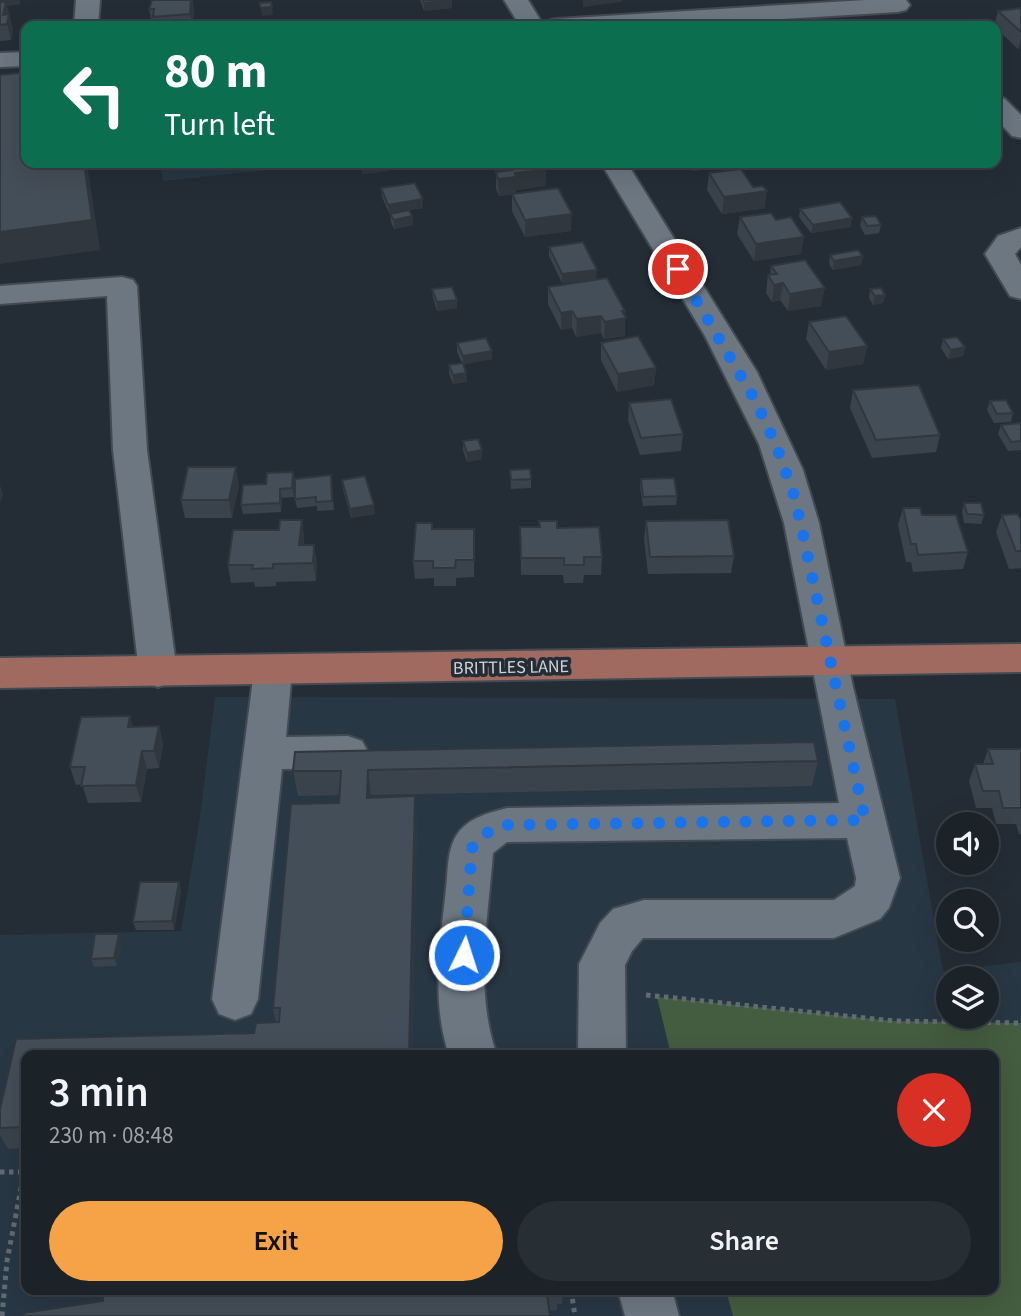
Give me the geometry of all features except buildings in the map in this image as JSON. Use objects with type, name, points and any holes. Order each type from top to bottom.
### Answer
[{"type":"main road","name":"BRITTLES LANE","points":[[0,674],[1021,658]]},
{"type":"street","points":[[86,21],[88,0]]},
{"type":"street","points":[[516,0],[529,21]]},
{"type":"street","points":[[652,21],[901,8]]},
{"type":"street","points":[[0,60],[21,59]]},
{"type":"street","points":[[1001,109],[1021,130]]},
{"type":"street","points":[[601,1050],[602,964],[616,937],[629,923],[644,919],[834,919],[857,911],[871,899],[878,888],[795,498],[776,445],[730,355],[617,168]]},
{"type":"street","points":[[1021,237],[1008,242],[1000,254],[1021,290]]},
{"type":"street","points":[[0,295],[122,286],[130,450],[158,672]]},
{"type":"street","points":[[235,999],[273,671]]},
{"type":"street","points":[[806,747],[848,746]]},
{"type":"street","points":[[263,753],[388,752]]},
{"type":"street","points":[[470,1050],[461,1009],[472,848],[481,836],[491,829],[507,825],[865,820]]},
{"type":"street","points":[[646,1295],[652,1316]]},
{"type":"path","points":[[645,995],[894,1021],[1021,1023]]},
{"type":"path","points":[[0,1172],[21,1172]]},
{"type":"path","points":[[2,1316],[7,1261],[21,1192]]},
{"type":"path","points":[[572,1295],[575,1316]]},
{"type":"shaded area","points":[[161,168],[287,168],[163,181]]},
{"type":"shaded area","points":[[215,697],[895,699],[936,931],[936,952],[940,952],[942,966],[936,966],[936,1029],[999,1029],[999,966],[986,966],[1021,962],[1021,1316],[0,1316],[0,935],[181,931],[199,824]]},
{"type":"green space","points":[[657,997],[894,1021],[936,1022],[936,1029],[999,1029],[999,1023],[1021,1023],[1021,1316],[733,1316],[727,1295],[999,1295],[999,1050],[670,1050]]},
{"type":"route","points":[[464,955],[472,848],[481,836],[491,829],[507,825],[865,820],[828,661],[795,498],[776,445],[755,400],[678,269]]}]
